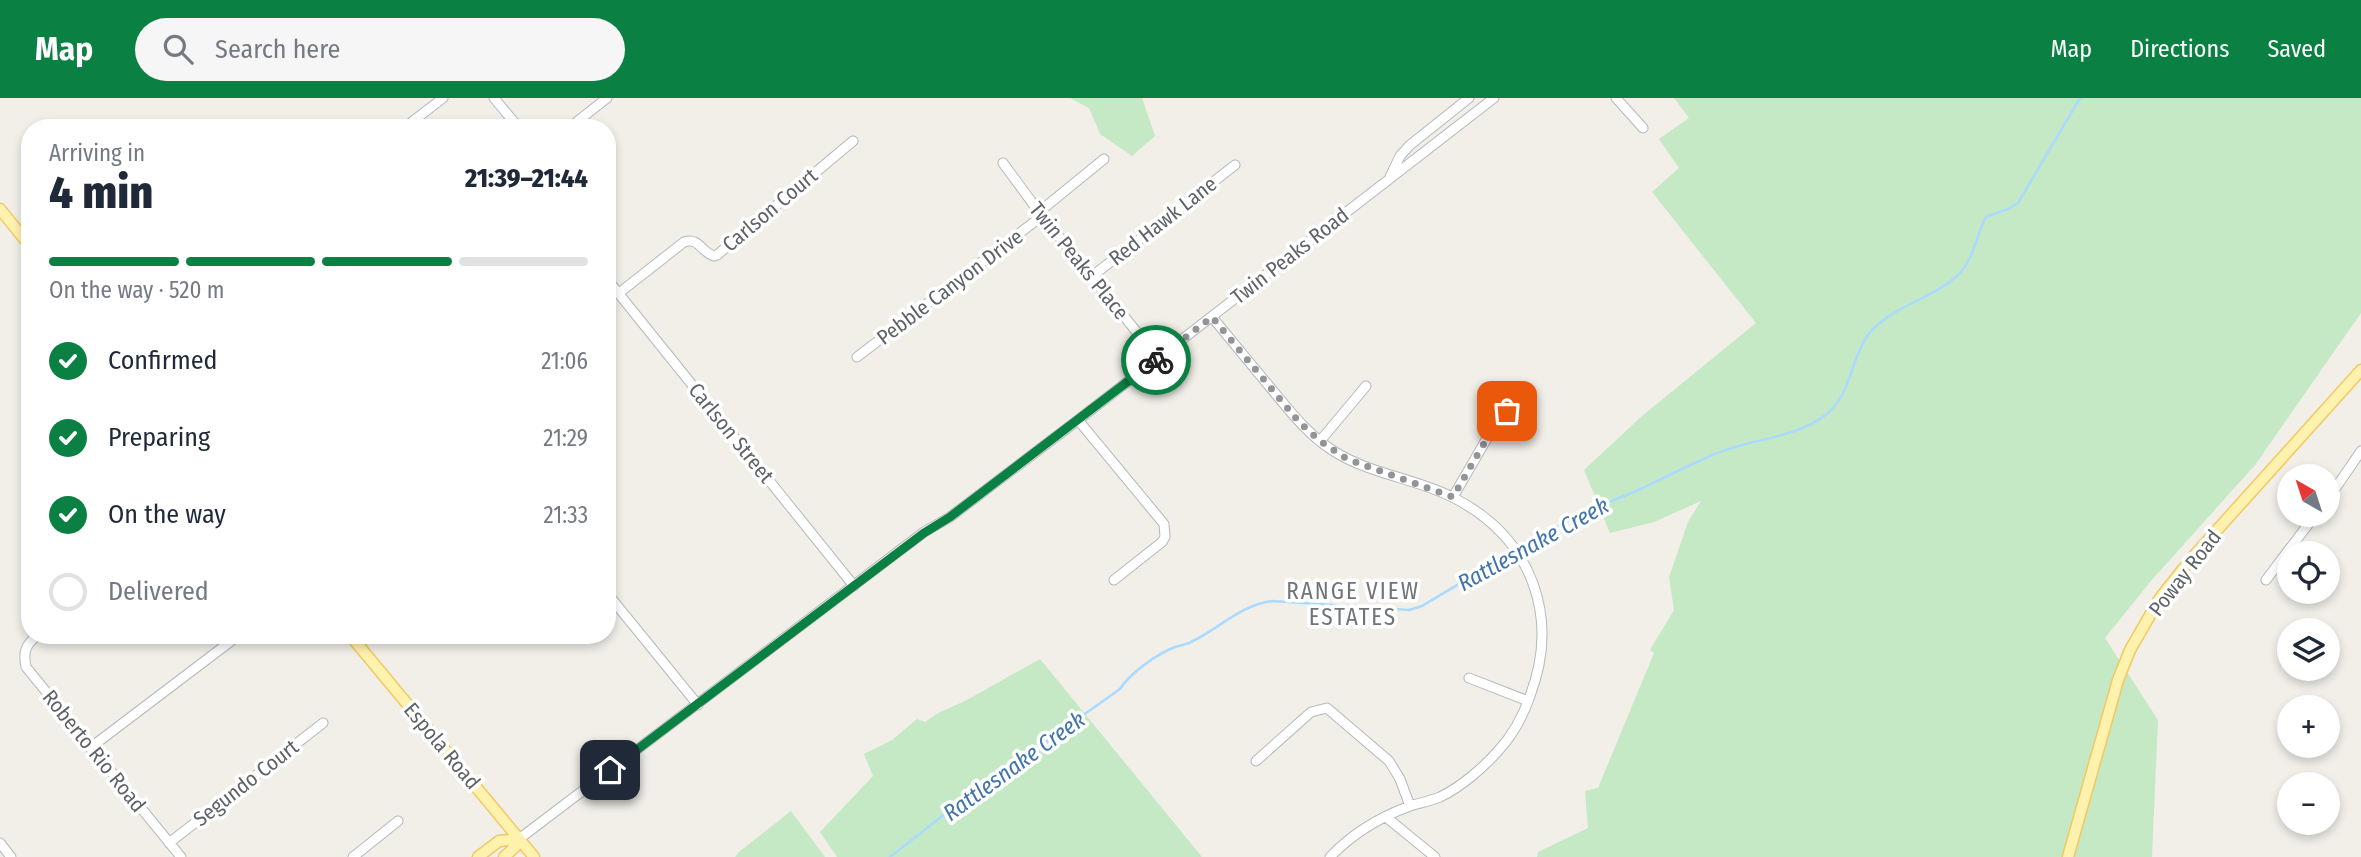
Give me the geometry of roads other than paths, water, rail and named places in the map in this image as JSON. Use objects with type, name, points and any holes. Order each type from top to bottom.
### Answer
[{"type":"main road","points":[[0,209],[21,235]]},
{"type":"main road","name":"Poway Road","points":[[2068,857],[2118,680],[2130,650],[2160,598],[2191,559],[2361,370]]},
{"type":"main road","name":"Espola Road","points":[[357,644],[534,857]]},
{"type":"main road","name":"Twin Peaks Road","points":[[478,857],[499,841],[519,839]]},
{"type":"main road","name":"Twin Peaks Road","points":[[503,857],[515,847],[519,839]]},
{"type":"street","points":[[416,119],[443,98]]},
{"type":"street","points":[[494,98],[512,119]]},
{"type":"street","points":[[580,119],[607,98]]},
{"type":"street","name":"Twin Peaks Road","points":[[1389,178],[1400,156],[1410,145],[1469,98]]},
{"type":"street","name":"Twin Peaks Road","points":[[519,839],[924,533],[950,517],[1078,421],[1494,98]]},
{"type":"street","points":[[1616,98],[1643,128]]},
{"type":"street","name":"Carlson Court","points":[[619,293],[684,242],[697,242],[708,254],[717,255],[853,141]]},
{"type":"street","name":"Pebble Canyon Drive","points":[[858,357],[1041,214],[1087,170],[1104,159]]},
{"type":"street","name":"Twin Peaks Place","points":[[1003,163],[1158,358]]},
{"type":"street","name":"Red Hawk Lane","points":[[1091,277],[1235,165]]},
{"type":"street","name":"Carlson Street","points":[[616,290],[854,586]]},
{"type":"street","points":[[1212,317],[1299,422],[1320,441],[1347,459],[1453,497],[1475,510],[1499,530],[1520,556],[1536,590],[1543,623],[1543,645],[1538,675],[1513,732],[1491,759],[1444,795],[1386,817],[1361,831],[1329,857]]},
{"type":"street","points":[[1320,441],[1366,386]]},
{"type":"street","points":[[1453,497],[1486,440],[1507,411]]},
{"type":"street","points":[[1078,421],[1164,524],[1166,530],[1162,542],[1114,580]]},
{"type":"street","points":[[2340,482],[2361,452]]},
{"type":"street","points":[[2266,580],[2306,527]]},
{"type":"street","points":[[616,604],[698,705]]},
{"type":"street","name":"Roberto Rio Road","points":[[30,644],[23,653],[26,667],[181,857]]},
{"type":"street","points":[[90,748],[227,644]]},
{"type":"street","points":[[1469,678],[1528,701]]},
{"type":"street","points":[[1256,761],[1311,712],[1327,708],[1389,761],[1400,779],[1410,806]]},
{"type":"street","name":"Segundo Court","points":[[169,843],[323,723]]},
{"type":"street","points":[[1386,817],[1435,857]]},
{"type":"street","points":[[353,857],[398,821]]},
{"type":"street","points":[[0,844],[11,857]]},
{"type":"waterway","name":"Rattlesnake Creek","points":[[890,857],[959,803],[1120,689],[1152,659],[1201,637],[1250,607],[1272,601],[1409,610],[1422,606],[1586,511],[1715,454],[1789,433],[1817,421],[1837,403],[1866,337],[1874,328],[1959,274],[1968,261],[1986,217],[2018,203],[2080,98]]},
{"type":"district","name":"RANGE VIEW ESTATES","points":[[1353,604]]}]
